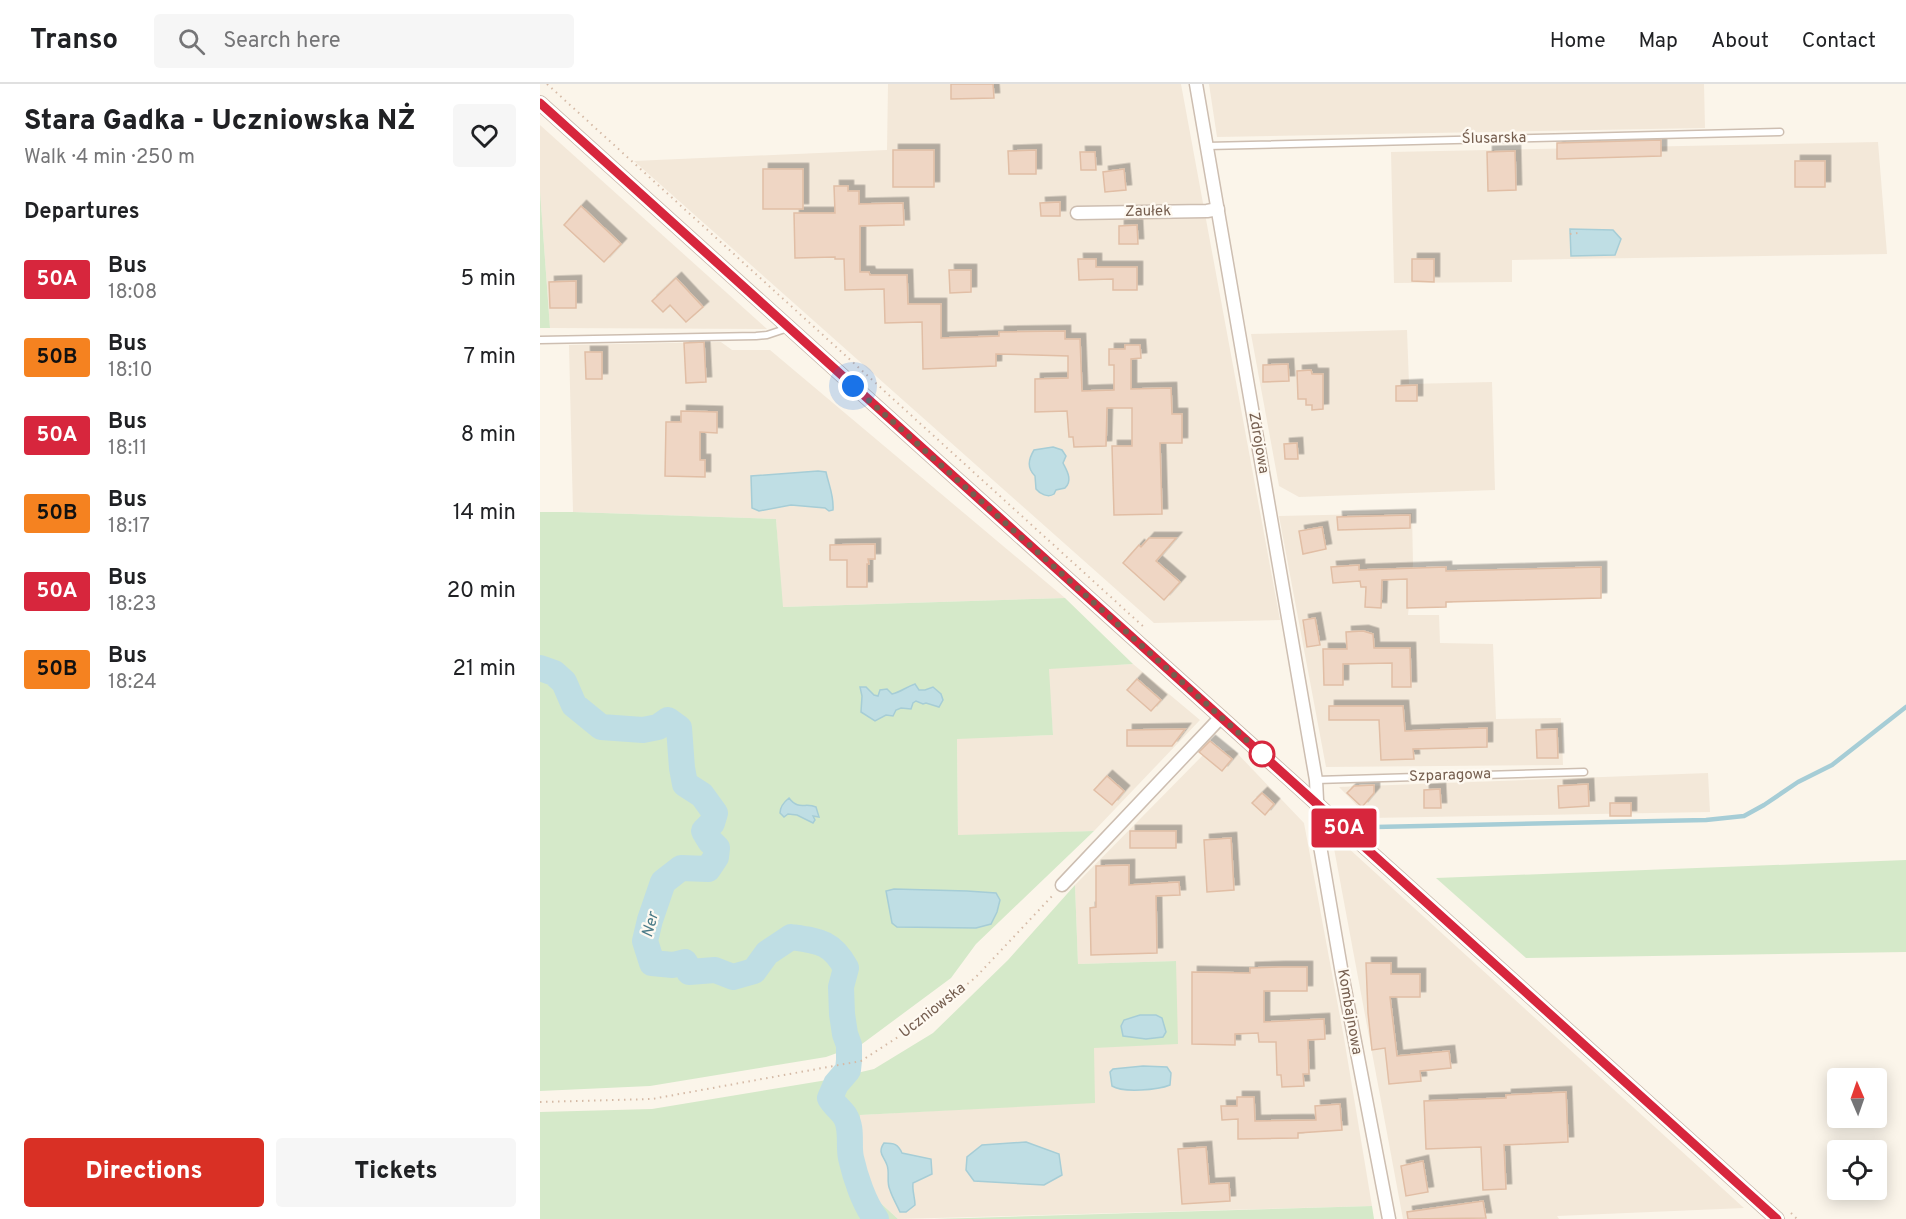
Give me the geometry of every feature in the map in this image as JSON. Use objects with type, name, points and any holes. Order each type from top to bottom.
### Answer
[{"type":"street","name":"Zdrojowa","points":[[1196,84],[1316,780],[1317,803]]},
{"type":"street","points":[[540,104],[1777,1219]]},
{"type":"street","name":"Zaułek","points":[[1077,213],[1218,209]]},
{"type":"street","points":[[1062,885],[1221,717]]},
{"type":"street","name":"Kombajnowa","points":[[1317,803],[1319,840],[1342,974],[1389,1219]]},
{"type":"lane","name":"Ślusarska","points":[[1207,146],[1780,132]]},
{"type":"lane","points":[[540,340],[756,336],[788,328]]},
{"type":"lane","name":"Szparagowa","points":[[1316,780],[1584,772]]},
{"type":"path","points":[[547,84],[1148,631]]},
{"type":"path","points":[[1570,234],[1578,233]]},
{"type":"path","name":"Uczniowska","points":[[540,1102],[652,1099],[861,1061],[912,1028],[975,978],[1062,885]]},
{"type":"shaded area","points":[[888,84],[1181,84],[1280,620],[1154,623],[634,161],[887,150]]},
{"type":"shaded area","points":[[1209,84],[1704,84],[1705,128],[1217,137]]},
{"type":"shaded area","points":[[540,125],[767,329],[550,328],[540,191]]},
{"type":"shaded area","points":[[1878,142],[1887,254],[1512,260],[1512,282],[1394,283],[1391,152]]},
{"type":"shaded area","points":[[1407,330],[1409,384],[1492,382],[1495,490],[1299,497],[1279,486],[1251,334]]},
{"type":"shaded area","points":[[721,342],[732,350],[770,350],[1065,598],[782,607],[776,519],[573,512],[569,345]]},
{"type":"shaded area","points":[[1412,513],[1413,564],[1408,615],[1439,615],[1440,643],[1493,644],[1496,719],[1561,718],[1563,765],[1326,767],[1279,516]]},
{"type":"shaded area","points":[[1133,664],[1200,720],[1094,831],[958,836],[957,738],[1053,735],[1048,668]]},
{"type":"shaded area","points":[[1234,750],[1304,823],[1372,1206],[898,1219],[874,1197],[861,1157],[860,1115],[1094,1102],[1093,1048],[1176,961],[1078,964],[1075,885],[1205,753]]},
{"type":"shaded area","points":[[1708,773],[1710,812],[1369,818],[1339,787]]},
{"type":"shaded area","points":[[1333,843],[1346,846],[1744,1208],[1557,1216],[1559,1219],[1403,1219]]},
{"type":"green space","points":[[540,191],[550,328],[540,328]]},
{"type":"green space","points":[[540,512],[776,519],[783,607],[1065,598],[1133,664],[1049,669],[1053,735],[957,739],[958,835],[1094,831],[976,944],[951,978],[862,1044],[826,1057],[650,1086],[540,1091]]},
{"type":"green space","points":[[1906,860],[1906,952],[1526,958],[1436,878]]},
{"type":"green space","points":[[1075,885],[1078,964],[1176,961],[1178,1044],[1094,1048],[1095,1103],[860,1115],[861,1157],[874,1197],[898,1219],[540,1219],[540,1112],[652,1109],[827,1080],[874,1069],[933,1033],[1008,960]]},
{"type":"green space","points":[[1372,1206],[1374,1219],[934,1219]]},
{"type":"water","points":[[1570,229],[1613,230],[1621,239],[1615,255],[1571,256]]},
{"type":"water","points":[[1053,447],[1062,450],[1066,456],[1063,463],[1069,482],[1065,488],[1056,490],[1052,495],[1047,495],[1036,489],[1030,461],[1034,450]]},
{"type":"water","points":[[826,472],[833,510],[791,505],[759,511],[752,508],[751,476]]},
{"type":"water","points":[[915,684],[919,690],[933,687],[941,694],[943,700],[939,707],[916,701],[911,709],[901,708],[896,710],[893,716],[886,715],[875,721],[861,712],[860,687],[866,687],[878,696],[880,690],[887,689],[892,694]]},
{"type":"water","points":[[789,798],[799,805],[816,807],[819,817],[813,816],[815,820],[813,823],[797,815],[788,814],[784,817],[780,813],[781,808]]},
{"type":"water","points":[[894,889],[996,893],[1000,900],[991,924],[976,928],[897,927],[892,923],[886,891]]},
{"type":"water","points":[[1140,1015],[1156,1015],[1162,1018],[1166,1032],[1163,1037],[1146,1039],[1123,1036],[1121,1026],[1124,1020]]},
{"type":"water","points":[[1143,1066],[1167,1067],[1171,1073],[1170,1085],[1141,1090],[1112,1086],[1110,1072],[1113,1069]]},
{"type":"water","points":[[1026,1142],[1059,1154],[1062,1175],[1044,1185],[974,1181],[966,1170],[967,1157],[982,1145]]},
{"type":"water","points":[[884,1143],[895,1145],[902,1153],[931,1159],[932,1174],[913,1183],[915,1205],[906,1212],[900,1212],[889,1187],[888,1168],[881,1152]]},
{"type":"building","points":[[951,84],[993,84],[994,98],[951,99]]},
{"type":"building","points":[[1661,140],[1661,156],[1557,159],[1557,143]]},
{"type":"building","points":[[893,150],[934,150],[934,187],[893,187]]},
{"type":"building","points":[[1036,150],[1036,174],[1009,174],[1008,151]]},
{"type":"building","points":[[1515,151],[1516,190],[1488,191],[1487,152]]},
{"type":"building","points":[[1080,152],[1095,152],[1096,170],[1081,170]]},
{"type":"building","points":[[1795,161],[1825,161],[1825,187],[1795,187]]},
{"type":"building","points":[[763,169],[803,169],[803,209],[763,209]]},
{"type":"building","points":[[1124,169],[1126,190],[1105,192],[1103,172]]},
{"type":"building","points":[[834,186],[848,186],[848,191],[859,191],[859,204],[903,203],[904,225],[860,226],[860,272],[869,272],[870,275],[907,275],[908,304],[941,304],[941,338],[999,336],[999,332],[1065,331],[1065,339],[1080,339],[1082,391],[1114,390],[1114,365],[1109,365],[1109,349],[1125,349],[1125,345],[1140,345],[1141,358],[1131,359],[1131,389],[1171,388],[1172,414],[1182,414],[1182,443],[1160,443],[1162,514],[1114,515],[1112,446],[1132,446],[1132,408],[1107,408],[1106,446],[1074,447],[1073,437],[1069,437],[1067,411],[1035,412],[1035,379],[1068,378],[1068,356],[996,354],[996,366],[923,369],[922,322],[885,323],[884,289],[845,290],[844,259],[835,259],[835,257],[795,258],[794,213],[835,213]]},
{"type":"building","points":[[1060,202],[1060,216],[1041,216],[1040,203]]},
{"type":"building","points":[[581,206],[621,244],[604,262],[564,225]]},
{"type":"building","points":[[1137,225],[1138,244],[1119,244],[1119,226]]},
{"type":"building","points":[[1078,259],[1096,259],[1096,267],[1137,267],[1137,290],[1113,290],[1113,279],[1079,280]]},
{"type":"building","points":[[1412,259],[1434,259],[1434,282],[1412,281]]},
{"type":"building","points":[[949,270],[971,270],[971,292],[950,293]]},
{"type":"building","points":[[676,278],[703,307],[686,322],[670,305],[663,312],[652,301]]},
{"type":"building","points":[[576,281],[576,308],[550,308],[549,282]]},
{"type":"building","points":[[704,342],[706,382],[686,383],[684,343]]},
{"type":"building","points":[[585,352],[602,352],[602,379],[586,379]]},
{"type":"building","points":[[1288,364],[1289,381],[1263,382],[1263,365]]},
{"type":"building","points":[[1311,370],[1312,374],[1323,374],[1323,409],[1312,410],[1312,405],[1306,405],[1306,399],[1298,399],[1297,371]]},
{"type":"building","points":[[1417,385],[1417,401],[1396,401],[1396,386]]},
{"type":"building","points":[[681,411],[717,412],[717,433],[700,432],[700,460],[705,460],[705,477],[665,476],[666,422],[681,422]]},
{"type":"building","points":[[1297,443],[1298,459],[1285,459],[1284,444]]},
{"type":"building","points":[[1410,515],[1410,528],[1338,530],[1337,517]]},
{"type":"building","points":[[1322,527],[1326,549],[1303,554],[1299,531]]},
{"type":"building","points":[[1149,538],[1176,538],[1156,561],[1180,582],[1164,600],[1123,563],[1139,545],[1141,547]]},
{"type":"building","points":[[875,544],[875,559],[868,559],[869,564],[867,564],[867,587],[847,587],[847,560],[830,560],[830,545]]},
{"type":"building","points":[[1359,565],[1359,570],[1446,567],[1446,571],[1601,567],[1601,598],[1446,602],[1446,607],[1407,608],[1407,579],[1382,580],[1381,608],[1365,607],[1366,587],[1361,587],[1360,581],[1333,583],[1331,567]]},
{"type":"building","points":[[1315,618],[1320,645],[1307,647],[1303,620]]},
{"type":"building","points":[[1363,631],[1373,634],[1374,648],[1410,648],[1411,687],[1392,687],[1392,663],[1343,664],[1343,685],[1324,685],[1323,649],[1347,649],[1346,632]]},
{"type":"building","points":[[1137,679],[1161,700],[1151,711],[1127,690]]},
{"type":"building","points":[[1329,706],[1403,706],[1405,731],[1487,728],[1487,747],[1413,749],[1414,759],[1381,760],[1379,720],[1329,720]]},
{"type":"building","points":[[1185,729],[1172,746],[1127,746],[1127,730]]},
{"type":"building","points":[[1557,729],[1558,758],[1537,758],[1536,730]]},
{"type":"building","points":[[1210,741],[1232,759],[1222,771],[1199,752]]},
{"type":"building","points":[[1107,776],[1124,791],[1112,805],[1094,790]]},
{"type":"building","points":[[1588,784],[1589,806],[1559,808],[1558,786]]},
{"type":"building","points":[[1374,785],[1374,793],[1362,807],[1347,793],[1354,786]]},
{"type":"building","points":[[1440,789],[1441,808],[1424,808],[1424,790]]},
{"type":"building","points":[[1262,793],[1274,804],[1265,815],[1252,803]]},
{"type":"building","points":[[1610,803],[1631,803],[1631,816],[1610,816]]},
{"type":"building","points":[[1130,831],[1176,831],[1176,848],[1130,848]]},
{"type":"building","points":[[1231,838],[1234,890],[1207,892],[1204,840]]},
{"type":"building","points":[[1129,865],[1129,885],[1179,882],[1180,895],[1156,896],[1157,953],[1091,955],[1090,908],[1096,907],[1096,866]]},
{"type":"building","points":[[1366,963],[1391,963],[1391,974],[1420,974],[1420,997],[1390,997],[1397,1056],[1449,1051],[1451,1068],[1420,1071],[1421,1081],[1389,1084],[1385,1048],[1372,1050]]},
{"type":"building","points":[[1307,967],[1307,991],[1264,991],[1264,1022],[1324,1019],[1325,1039],[1308,1040],[1309,1074],[1303,1074],[1304,1086],[1282,1087],[1281,1075],[1277,1075],[1276,1042],[1259,1042],[1258,1033],[1235,1034],[1235,1045],[1192,1044],[1192,972],[1250,973],[1250,968]]},
{"type":"building","points":[[1566,1092],[1568,1142],[1504,1145],[1506,1189],[1483,1190],[1481,1147],[1426,1149],[1424,1101],[1506,1098],[1506,1095]]},
{"type":"building","points":[[1237,1097],[1254,1097],[1255,1121],[1316,1120],[1315,1106],[1340,1104],[1342,1130],[1298,1133],[1298,1138],[1238,1139],[1238,1119],[1222,1120],[1221,1106],[1237,1106]]},
{"type":"building","points":[[1206,1147],[1209,1184],[1229,1183],[1230,1201],[1182,1204],[1178,1149]]},
{"type":"building","points":[[1423,1161],[1428,1192],[1406,1196],[1401,1166]]},
{"type":"building","points":[[1483,1201],[1486,1218],[1408,1219],[1407,1212]]},
{"type":"waterway","name":"Ner","points":[[540,668],[554,673],[564,682],[574,705],[601,727],[643,730],[658,727],[668,720],[679,728],[685,784],[702,795],[715,813],[712,823],[704,831],[717,848],[716,857],[708,869],[681,868],[663,882],[645,941],[652,963],[673,965],[685,962],[689,972],[715,970],[733,977],[754,971],[767,953],[791,937],[824,944],[841,959],[846,968],[841,987],[842,1014],[849,1045],[849,1060],[848,1070],[836,1084],[830,1098],[847,1121],[850,1131],[850,1153],[855,1173],[864,1198],[876,1219]]},
{"type":"waterway","points":[[1375,827],[1706,820],[1744,816],[1798,782],[1832,765],[1906,707]]},
{"type":"bus line","name":"50A","points":[[540,103],[1777,1219]]},
{"type":"route","points":[[853,386],[1262,754]]}]
